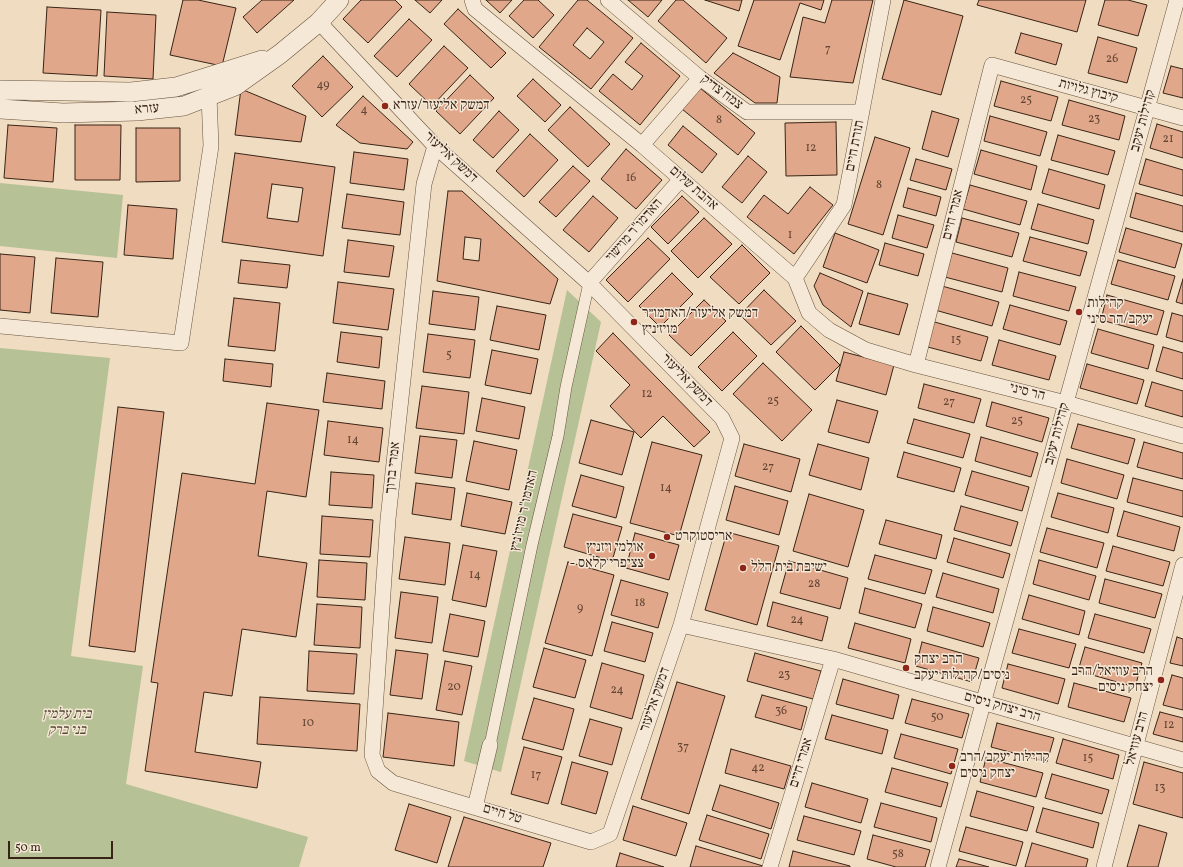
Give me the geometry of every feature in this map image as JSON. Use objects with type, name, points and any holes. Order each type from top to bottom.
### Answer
[{"type":"street","name":"עזרא","points":[[0,109],[63,113],[137,111],[184,106],[235,86],[280,54],[319,22],[339,0]]},
{"type":"street","name":"אהבת שלום","points":[[472,0],[475,9],[642,145],[795,278],[809,312],[829,330],[866,350],[916,365]]},
{"type":"street","name":"צמח צדיק","points":[[608,0],[700,78],[747,112],[862,112]]},
{"type":"street","name":"תורת חיים","points":[[795,278],[844,205],[883,0]]},
{"type":"street","name":"קהילות יעקב","points":[[938,867],[1177,0]]},
{"type":"street","name":"דמשק אליעזר","points":[[319,22],[435,146],[589,283],[722,418],[732,438],[681,625],[610,834]]},
{"type":"street","name":"עזרא","points":[[0,90],[131,92],[176,87],[280,54]]},
{"type":"street","name":"קיבוץ גלויות","points":[[992,65],[1183,118]]},
{"type":"street","name":"אמרי חיים","points":[[916,365],[992,65]]},
{"type":"street","points":[[642,145],[700,78]]},
{"type":"street","points":[[0,326],[181,343],[211,146],[209,96]]},
{"type":"street","name":"אמרי ברוך","points":[[393,783],[378,771],[372,756],[388,519],[424,184],[435,146]]},
{"type":"street","name":"האדמו\"ר מוישוי","points":[[589,283],[681,179]]},
{"type":"street","name":"האדמו\"ר מויז'ניץ","points":[[490,745],[531,552],[558,436],[566,387],[589,283]]},
{"type":"street","name":"הר סיני","points":[[916,365],[1066,403],[1183,436]]},
{"type":"street","name":"הרב עוזיאל","points":[[1104,867],[1183,565]]},
{"type":"street","name":"הרב יצחק ניסים","points":[[681,625],[833,659],[1136,748],[1183,760]]},
{"type":"street","name":"אמרי חיים","points":[[770,867],[833,659]]},
{"type":"street","points":[[475,807],[490,745]]},
{"type":"street","name":"טל חיים","points":[[393,783],[591,842],[610,834]]},
{"type":"green space","points":[[0,183],[123,195],[117,258],[0,246]]},
{"type":"green space","points":[[567,290],[601,322],[501,772],[464,761]]},
{"type":"green space","name":"בית עלמין בני ברק","points":[[0,348],[110,358],[71,656],[143,666],[126,784],[308,837],[299,867],[0,867]]},
{"type":"building","points":[[183,0],[198,0],[236,8],[222,66],[170,55]]},
{"type":"building","points":[[262,0],[294,0],[257,33],[243,17]]},
{"type":"building","points":[[361,0],[395,0],[402,7],[368,43],[343,19]]},
{"type":"building","points":[[415,0],[442,0],[430,13]]},
{"type":"building","points":[[486,0],[512,0],[500,13]]},
{"type":"building","points":[[524,0],[538,0],[554,15],[533,38],[509,16]]},
{"type":"building","points":[[578,0],[587,0],[633,38],[591,89],[539,47]],"holes":[[[587,28],[604,42],[590,59],[573,45]]]},
{"type":"building","points":[[628,0],[662,0],[648,17]]},
{"type":"building","points":[[676,0],[683,0],[727,38],[706,63],[658,21]]},
{"type":"building","points":[[705,0],[742,0],[739,11]]},
{"type":"building","points":[[754,0],[824,0],[821,10],[800,3],[780,60],[738,46]]},
{"type":"building","points":[[832,0],[873,0],[853,83],[790,77],[803,17],[825,23]]},
{"type":"building","points":[[904,0],[963,16],[941,95],[882,79]]},
{"type":"building","points":[[979,0],[1086,0],[1077,32],[977,5]]},
{"type":"building","points":[[1105,0],[1128,0],[1147,5],[1138,36],[1098,25]]},
{"type":"building","points":[[47,7],[101,10],[97,76],[43,73]]},
{"type":"building","points":[[458,9],[506,53],[491,68],[444,24]]},
{"type":"building","points":[[107,12],[156,15],[153,79],[104,76]]},
{"type":"building","points":[[409,19],[432,40],[397,77],[374,56]]},
{"type":"building","points":[[1021,33],[1062,44],[1056,65],[1015,53]]},
{"type":"building","points":[[1098,37],[1137,48],[1127,83],[1088,73]]},
{"type":"building","points":[[641,43],[680,76],[640,125],[599,91],[613,74],[632,90],[643,76],[625,62]]},
{"type":"building","points":[[444,46],[468,68],[432,106],[409,84]]},
{"type":"building","points":[[733,53],[780,77],[777,103],[755,103],[714,73]]},
{"type":"building","points":[[323,56],[353,87],[322,117],[292,86]]},
{"type":"building","points":[[1171,66],[1183,69],[1183,98],[1163,93]]},
{"type":"building","points":[[470,75],[494,98],[460,134],[436,111]]},
{"type":"building","points":[[533,79],[561,105],[545,122],[517,96]]},
{"type":"building","points":[[1001,81],[1058,97],[1051,121],[994,106]]},
{"type":"building","points":[[700,88],[755,133],[738,155],[682,109]]},
{"type":"building","points":[[241,89],[306,116],[301,142],[235,135]]},
{"type":"building","points":[[363,96],[413,142],[407,149],[360,143],[336,125]]},
{"type":"building","points":[[1069,100],[1125,116],[1119,140],[1062,125]]},
{"type":"building","points":[[570,107],[610,144],[588,167],[548,130]]},
{"type":"building","points":[[499,111],[519,130],[493,158],[473,140]]},
{"type":"building","points":[[932,111],[959,119],[948,157],[922,149]]},
{"type":"building","points":[[990,116],[1047,132],[1040,156],[984,141]]},
{"type":"building","points":[[836,122],[837,175],[786,176],[785,123]]},
{"type":"building","points":[[1157,124],[1183,132],[1183,158],[1150,148]]},
{"type":"building","points":[[8,125],[57,128],[53,182],[4,178]]},
{"type":"building","points":[[75,125],[121,125],[120,180],[75,180]]},
{"type":"building","points":[[683,126],[717,154],[702,173],[668,145]]},
{"type":"building","points":[[136,128],[180,128],[180,181],[136,182]]},
{"type":"building","points":[[530,134],[558,160],[524,197],[496,171]]},
{"type":"building","points":[[1058,135],[1115,151],[1108,175],[1051,160]]},
{"type":"building","points":[[875,137],[910,148],[883,235],[848,224]]},
{"type":"building","points":[[626,149],[662,180],[636,209],[601,179]]},
{"type":"building","points":[[981,150],[1037,166],[1031,190],[974,174]]},
{"type":"building","points":[[354,152],[408,159],[404,190],[350,183]]},
{"type":"building","points":[[235,153],[335,167],[323,256],[222,242]],"holes":[[[272,184],[303,188],[298,222],[267,218]]]},
{"type":"building","points":[[748,156],[767,172],[742,203],[722,187]]},
{"type":"building","points":[[916,159],[952,169],[946,190],[910,180]]},
{"type":"building","points":[[1146,159],[1183,170],[1183,196],[1139,184]]},
{"type":"building","points":[[573,166],[590,181],[556,217],[539,202]]},
{"type":"building","points":[[1049,169],[1105,185],[1099,209],[1042,193]]},
{"type":"building","points":[[970,185],[1027,201],[1020,225],[963,209]]},
{"type":"building","points":[[810,187],[833,205],[794,254],[747,217],[764,195],[788,214]]},
{"type":"building","points":[[908,188],[941,197],[936,216],[903,207]]},
{"type":"building","points":[[448,191],[462,191],[558,279],[550,304],[437,281]],"holes":[[[465,237],[481,239],[479,261],[463,259]]]},
{"type":"building","points":[[1136,193],[1183,206],[1183,232],[1130,217]]},
{"type":"building","points":[[347,194],[404,202],[400,235],[342,228]]},
{"type":"building","points":[[593,196],[618,218],[589,252],[563,230]]},
{"type":"building","points":[[682,196],[699,212],[668,244],[651,227]]},
{"type":"building","points":[[1038,204],[1094,220],[1088,244],[1031,229]]},
{"type":"building","points":[[128,205],[177,209],[173,259],[124,255]]},
{"type":"building","points":[[898,215],[934,225],[927,248],[892,238]]},
{"type":"building","points":[[704,218],[732,244],[698,278],[671,251]]},
{"type":"building","points":[[962,218],[1019,233],[1012,257],[956,242]]},
{"type":"building","points":[[1126,228],[1182,244],[1175,268],[1119,252]]},
{"type":"building","points":[[835,233],[879,250],[867,283],[823,267]]},
{"type":"building","points":[[1030,237],[1087,252],[1080,276],[1023,261]]},
{"type":"building","points":[[648,238],[670,259],[628,302],[606,280]]},
{"type":"building","points":[[348,240],[394,246],[389,277],[344,272]]},
{"type":"building","points":[[885,243],[924,254],[918,276],[879,265]]},
{"type":"building","points":[[742,245],[770,273],[739,304],[710,277]]},
{"type":"building","points":[[952,253],[1008,268],[1002,292],[945,277]]},
{"type":"building","points":[[0,254],[35,257],[30,313],[0,310]]},
{"type":"building","points":[[56,258],[103,262],[98,317],[51,313]]},
{"type":"building","points":[[241,260],[290,265],[287,288],[238,283]]},
{"type":"building","points":[[1118,260],[1175,276],[1168,300],[1111,284]]},
{"type":"building","points":[[1019,272],[1076,287],[1069,311],[1013,296]]},
{"type":"building","points":[[672,273],[693,294],[660,327],[639,306]]},
{"type":"building","points":[[820,273],[863,291],[851,327],[823,305],[814,286]]},
{"type":"building","points":[[1183,279],[1183,304],[1176,302]]},
{"type":"building","points":[[338,282],[394,289],[388,330],[333,323]]},
{"type":"building","points":[[942,286],[999,302],[992,326],[935,310]]},
{"type":"building","points":[[764,290],[796,321],[771,345],[740,315]]},
{"type":"building","points":[[433,291],[479,297],[475,330],[429,324]]},
{"type":"building","points":[[868,293],[908,304],[899,335],[859,324]]},
{"type":"building","points":[[1107,295],[1164,311],[1157,335],[1101,320]]},
{"type":"building","points":[[234,298],[280,303],[275,351],[228,346]]},
{"type":"building","points":[[704,300],[726,321],[691,356],[669,335]]},
{"type":"building","points":[[1010,305],[1067,321],[1060,345],[1003,329]]},
{"type":"building","points":[[497,306],[546,315],[539,350],[490,340]]},
{"type":"building","points":[[1172,313],[1183,316],[1183,342],[1166,337]]},
{"type":"building","points":[[931,321],[988,337],[981,361],[924,346]]},
{"type":"building","points":[[801,326],[840,365],[815,390],[776,352]]},
{"type":"building","points":[[1098,329],[1154,345],[1148,369],[1091,353]]},
{"type":"building","points":[[341,332],[382,337],[379,368],[337,362]]},
{"type":"building","points":[[733,332],[757,356],[722,391],[698,367]]},
{"type":"building","points":[[613,333],[710,432],[694,447],[663,416],[641,438],[610,406],[630,385],[596,351]]},
{"type":"building","points":[[428,334],[475,340],[470,378],[423,372]]},
{"type":"building","points":[[999,340],[1056,356],[1049,380],[992,365]]},
{"type":"building","points":[[1163,347],[1183,353],[1183,379],[1156,371]]},
{"type":"building","points":[[492,350],[538,359],[531,394],[485,385]]},
{"type":"building","points":[[844,352],[894,365],[886,395],[836,381]]},
{"type":"building","points":[[225,359],[273,364],[271,387],[223,381]]},
{"type":"building","points":[[763,363],[812,410],[782,441],[733,394]]},
{"type":"building","points":[[1087,364],[1144,380],[1137,404],[1080,388]]},
{"type":"building","points":[[327,373],[385,381],[382,409],[323,402]]},
{"type":"building","points":[[1152,382],[1183,391],[1183,417],[1145,406]]},
{"type":"building","points":[[924,384],[981,399],[974,423],[918,408]]},
{"type":"building","points":[[422,386],[469,392],[464,434],[416,428]]},
{"type":"building","points":[[482,398],[525,407],[519,439],[476,431]]},
{"type":"building","points":[[837,400],[878,411],[869,443],[828,432]]},
{"type":"building","points":[[992,402],[1049,418],[1042,442],[986,426]]},
{"type":"building","points":[[267,403],[319,410],[306,497],[267,491],[258,556],[307,563],[296,637],[242,629],[232,696],[204,692],[195,752],[261,762],[257,788],[145,771],[158,683],[151,682],[182,473],[255,484]]},
{"type":"building","points":[[118,407],[164,412],[135,652],[89,646]]},
{"type":"building","points":[[914,419],[970,434],[963,458],[907,443]]},
{"type":"building","points":[[591,420],[634,432],[622,475],[579,463]]},
{"type":"building","points":[[328,421],[383,428],[379,462],[324,455]]},
{"type":"building","points":[[1078,424],[1135,439],[1128,464],[1071,448]]},
{"type":"building","points":[[420,436],[457,440],[452,478],[415,473]]},
{"type":"building","points":[[981,437],[1038,453],[1031,477],[975,461]]},
{"type":"building","points":[[474,441],[517,450],[509,490],[466,481]]},
{"type":"building","points":[[652,442],[702,455],[679,536],[630,523]]},
{"type":"building","points":[[1144,442],[1183,453],[1183,479],[1137,467]]},
{"type":"building","points":[[744,444],[800,459],[791,492],[735,476]]},
{"type":"building","points":[[818,444],[869,458],[861,490],[809,475]]},
{"type":"building","points":[[904,452],[961,468],[954,492],[897,477]]},
{"type":"building","points":[[1067,459],[1124,475],[1117,499],[1061,483]]},
{"type":"building","points":[[972,471],[1029,487],[1022,511],[965,495]]},
{"type":"building","points":[[331,472],[374,475],[372,508],[329,505]]},
{"type":"building","points":[[581,475],[624,487],[616,518],[572,506]]},
{"type":"building","points":[[1133,478],[1183,491],[1183,517],[1127,502]]},
{"type":"building","points":[[416,483],[455,488],[451,520],[412,514]]},
{"type":"building","points":[[735,486],[788,501],[779,535],[726,520]]},
{"type":"building","points":[[467,493],[512,502],[505,534],[461,526]]},
{"type":"building","points":[[1058,493],[1114,508],[1108,533],[1051,517]]},
{"type":"building","points":[[809,494],[864,510],[848,567],[793,551]]},
{"type":"building","points":[[961,506],[1018,522],[1011,546],[954,530]]},
{"type":"building","points":[[1124,511],[1180,527],[1174,551],[1117,536]]},
{"type":"building","points":[[573,514],[622,527],[612,561],[564,547]]},
{"type":"building","points":[[322,516],[373,520],[370,557],[320,554]]},
{"type":"building","points":[[886,520],[942,535],[936,559],[879,544]]},
{"type":"building","points":[[1047,528],[1104,543],[1097,568],[1040,552]]},
{"type":"building","points":[[727,532],[779,546],[757,625],[705,610]]},
{"type":"building","name":"אולמי ויזניץ - צציפרי קלאס","points":[[635,533],[679,545],[669,580],[626,568]]},
{"type":"building","points":[[405,537],[450,543],[445,585],[399,579]]},
{"type":"building","points":[[954,538],[1010,554],[1003,578],[947,562]]},
{"type":"building","points":[[463,545],[497,551],[486,607],[452,600]]},
{"type":"building","points":[[1113,546],[1170,562],[1163,586],[1106,571]]},
{"type":"building","points":[[875,555],[932,570],[925,594],[868,579]]},
{"type":"building","points":[[319,560],[367,563],[365,600],[317,597]]},
{"type":"building","points":[[1039,560],[1096,576],[1089,600],[1033,584]]},
{"type":"building","points":[[789,561],[848,578],[840,609],[780,593]]},
{"type":"building","points":[[568,562],[614,575],[592,656],[545,643]]},
{"type":"building","points":[[943,573],[999,589],[993,613],[936,597]]},
{"type":"building","points":[[1105,579],[1162,594],[1155,618],[1099,603]]},
{"type":"building","points":[[621,580],[668,593],[658,628],[611,615]]},
{"type":"building","points":[[865,588],[922,604],[915,628],[859,613]]},
{"type":"building","points":[[401,592],[438,597],[432,643],[395,638]]},
{"type":"building","points":[[1029,595],[1085,611],[1079,635],[1022,619]]},
{"type":"building","points":[[773,602],[828,617],[822,641],[767,626]]},
{"type":"building","points":[[317,604],[362,607],[360,648],[314,645]]},
{"type":"building","points":[[933,607],[990,623],[983,647],[927,631]]},
{"type":"building","points":[[450,614],[485,621],[478,657],[443,651]]},
{"type":"building","points":[[1095,614],[1151,629],[1144,653],[1088,638]]},
{"type":"building","points":[[612,622],[653,633],[645,662],[604,651]]},
{"type":"building","points":[[855,623],[911,639],[905,663],[848,648]]},
{"type":"building","points":[[1019,629],[1076,644],[1069,668],[1012,653]]},
{"type":"building","points":[[1177,637],[1183,639],[1183,666],[1170,663]]},
{"type":"building","points":[[922,642],[979,658],[972,682],[916,666]]},
{"type":"building","points":[[1085,647],[1142,663],[1135,687],[1078,671]]},
{"type":"building","points":[[544,648],[586,660],[575,698],[533,687]]},
{"type":"building","points":[[396,650],[428,654],[422,699],[390,695]]},
{"type":"building","points":[[309,651],[357,654],[354,694],[307,691]]},
{"type":"building","points":[[755,653],[821,671],[813,699],[747,681]]},
{"type":"building","points":[[445,661],[472,666],[462,715],[436,710]]},
{"type":"building","points":[[602,663],[644,675],[632,719],[590,707]]},
{"type":"building","points":[[1008,664],[1065,679],[1058,704],[1002,688]]},
{"type":"building","points":[[1172,675],[1183,678],[1183,710],[1163,705]]},
{"type":"building","points":[[843,679],[899,695],[893,719],[836,704]]},
{"type":"building","points":[[677,682],[725,696],[689,814],[641,799]]},
{"type":"building","points":[[1074,683],[1131,698],[1124,722],[1068,707]]},
{"type":"building","points":[[762,695],[807,707],[801,730],[755,717]]},
{"type":"building","points":[[260,697],[360,704],[357,751],[257,744]]},
{"type":"building","points":[[534,698],[574,709],[563,750],[522,739]]},
{"type":"building","points":[[912,699],[969,714],[962,738],[905,723]]},
{"type":"building","points":[[1160,712],[1183,718],[1183,742],[1153,734]]},
{"type":"building","points":[[388,713],[459,722],[454,766],[383,757]]},
{"type":"building","points":[[832,715],[888,730],[882,754],[825,739]]},
{"type":"building","points":[[590,719],[622,728],[612,765],[579,756]]},
{"type":"building","points":[[997,723],[1054,738],[1047,762],[991,747]]},
{"type":"building","points":[[901,734],[958,749],[951,774],[894,758]]},
{"type":"building","points":[[1063,739],[1119,755],[1113,779],[1056,763]]},
{"type":"building","points":[[524,747],[562,757],[548,804],[511,794]]},
{"type":"building","points":[[731,749],[791,766],[784,789],[725,773]]},
{"type":"building","points":[[986,758],[1043,773],[1036,797],[980,782]]},
{"type":"building","points":[[572,762],[608,772],[596,814],[561,804]]},
{"type":"building","points":[[1144,762],[1183,773],[1183,818],[1133,804]]},
{"type":"building","points":[[892,768],[948,783],[941,807],[885,792]]},
{"type":"building","points":[[1052,774],[1109,790],[1102,814],[1045,798]]},
{"type":"building","points":[[812,783],[868,799],[861,823],[805,807]]},
{"type":"building","points":[[720,785],[779,803],[771,829],[712,810]]},
{"type":"building","points":[[977,791],[1034,807],[1027,831],[970,816]]},
{"type":"building","points":[[881,803],[937,818],[931,842],[874,827]]},
{"type":"building","points":[[409,804],[451,817],[437,863],[395,850]]},
{"type":"building","points":[[633,806],[687,823],[676,856],[623,840]]},
{"type":"building","points":[[1043,808],[1099,823],[1093,848],[1036,832]]},
{"type":"building","points":[[707,815],[769,834],[761,859],[699,840]]},
{"type":"building","points":[[804,816],[861,831],[854,855],[797,840]]},
{"type":"building","points":[[464,817],[551,843],[543,867],[448,867]]},
{"type":"building","points":[[1139,825],[1167,833],[1158,867],[1127,867]]},
{"type":"building","points":[[966,827],[1023,842],[1016,866],[959,851]]},
{"type":"building","points":[[873,835],[930,850],[925,867],[896,867],[867,859]]},
{"type":"building","points":[[1032,843],[1088,859],[1086,867],[1025,867]]},
{"type":"building","points":[[696,846],[763,866],[763,867],[690,867]]},
{"type":"building","points":[[793,851],[850,866],[850,867],[789,867]]},
{"type":"building","points":[[620,853],[664,867],[616,867]]},
{"type":"building","points":[[959,859],[989,867],[956,867]]},
{"type":"place","name":"דמשק אליעזר/עזרא","points":[[385,106]]},
{"type":"place","name":"קהילות יעקב/הר סיני","points":[[1079,312]]},
{"type":"place","name":"דמשק אליעזר/האדמו״ר מויז׳ניץ","points":[[634,322]]},
{"type":"place","name":"אריסטוקרט","points":[[667,537]]},
{"type":"place","name":"אולמי ויזניץ - צציפרי קלאס","points":[[652,556]]},
{"type":"place","name":"ישיבת בית הלל","points":[[743,568]]},
{"type":"place","name":"הרב יצחק ניסים/קהילות יעקב","points":[[906,668]]},
{"type":"place","name":"הרב עוזיאל/הרב יצחק ניסים","points":[[1161,680]]},
{"type":"place","name":"קהילות יעקב/הרב יצחק ניסים","points":[[952,766]]}]
